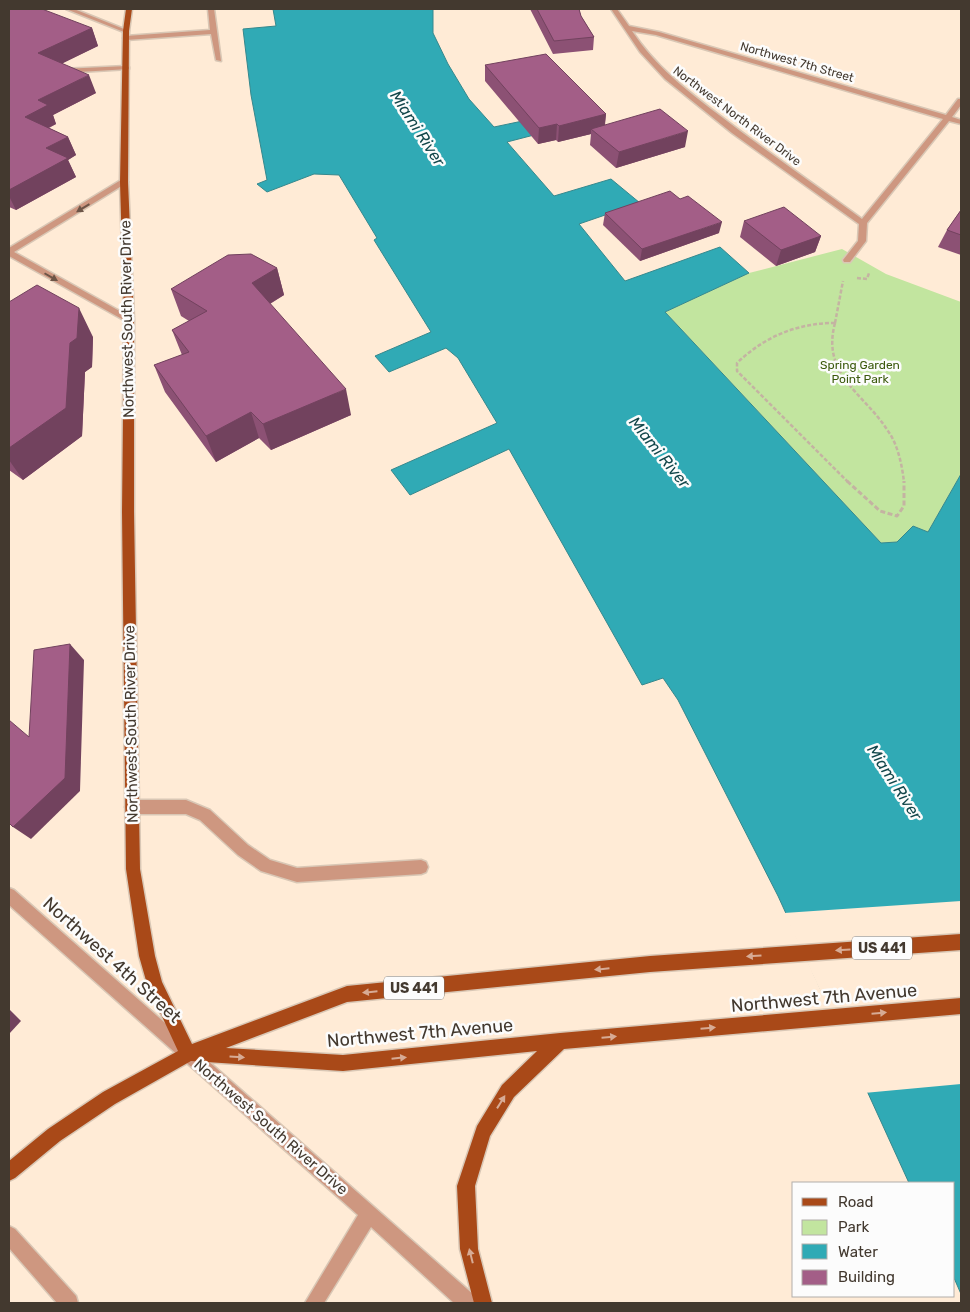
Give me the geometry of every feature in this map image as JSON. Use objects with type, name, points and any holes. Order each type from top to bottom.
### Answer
[{"type":"main road","name":"Northwest South River Drive","points":[[129,9],[126,35],[124,182],[129,320],[128,512],[134,869],[146,956],[155,984],[188,1054]]},
{"type":"main road","name":"US 441","points":[[9,1172],[54,1136],[109,1098],[188,1054],[347,994],[650,964],[961,942]]},
{"type":"main road","name":"Northwest 7th Avenue","points":[[188,1054],[343,1063],[560,1041],[961,1006]]},
{"type":"main road","points":[[484,1303],[468,1250],[466,1186],[483,1132],[508,1091],[560,1041]]},
{"type":"street","points":[[69,9],[126,35],[214,32]]},
{"type":"street","points":[[211,9],[219,60]]},
{"type":"street","name":"Northwest North River Drive","points":[[614,9],[653,64],[687,94],[863,223]]},
{"type":"street","name":"Northwest 7th Street","points":[[627,28],[657,33],[961,122]]},
{"type":"street","points":[[60,71],[127,68]]},
{"type":"street","points":[[847,260],[862,241],[863,223],[961,101]]},
{"type":"street","points":[[124,182],[9,253],[129,320]]},
{"type":"street","points":[[132,807],[186,807],[205,815],[243,850],[266,866],[297,876],[421,867]]},
{"type":"street","name":"Northwest 4th Street","points":[[9,895],[188,1054]]},
{"type":"street","name":"Northwest South River Drive","points":[[188,1054],[468,1303]]},
{"type":"street","points":[[314,1303],[369,1213]]},
{"type":"street","points":[[9,1235],[69,1303]]},
{"type":"path","points":[[853,277],[867,279],[870,266]]},
{"type":"path","points":[[834,323],[817,324],[785,332],[745,354],[737,363],[736,371],[864,498],[880,511],[897,516],[901,513],[904,506],[905,482],[894,440],[883,422],[855,392],[836,364],[831,352],[834,323],[844,276]]},
{"type":"green space","name":"Spring Garden Point Park","points":[[842,249],[886,274],[961,302],[961,474],[928,532],[913,526],[897,542],[881,543],[665,312],[749,273]]},
{"type":"water","name":"Miami River","points":[[273,9],[433,9],[433,33],[448,64],[469,99],[494,127],[580,109],[592,120],[507,142],[554,196],[611,179],[640,203],[579,224],[625,281],[720,247],[749,273],[665,312],[881,543],[897,542],[913,526],[928,532],[961,474],[961,1294],[955,1280],[955,1182],[909,1182],[778,896],[678,700],[663,678],[642,685],[509,449],[410,495],[391,470],[497,423],[458,358],[446,348],[389,372],[375,356],[431,332],[374,240],[377,238],[339,175],[314,174],[267,192],[257,184],[267,180],[251,95],[243,29],[276,26]]},
{"type":"pier","points":[[961,901],[961,1084],[864,1093],[819,988],[784,913]]},
{"type":"building","points":[[9,9],[42,9],[92,28],[38,53],[89,75],[38,100],[48,105],[25,117],[68,137],[46,148],[68,158],[9,190]]},
{"type":"building","points":[[537,9],[579,9],[581,16],[594,37],[554,41]]},
{"type":"building","points":[[546,54],[606,114],[559,126],[557,124],[539,128],[485,65]]},
{"type":"building","points":[[660,109],[688,131],[619,152],[591,129]]},
{"type":"building","points":[[670,191],[680,199],[688,196],[722,222],[642,249],[605,213]]},
{"type":"building","points":[[784,207],[821,236],[781,250],[744,221]]},
{"type":"building","points":[[961,210],[961,235],[947,230]]},
{"type":"building","points":[[251,254],[277,268],[252,283],[346,389],[263,424],[251,412],[206,436],[154,365],[189,352],[172,330],[207,311],[171,289],[228,255]]},
{"type":"building","points":[[37,285],[79,308],[77,338],[70,343],[66,408],[9,448],[9,302]]},
{"type":"building","points":[[70,644],[65,778],[13,827],[9,823],[9,720],[29,737],[34,650]]}]
